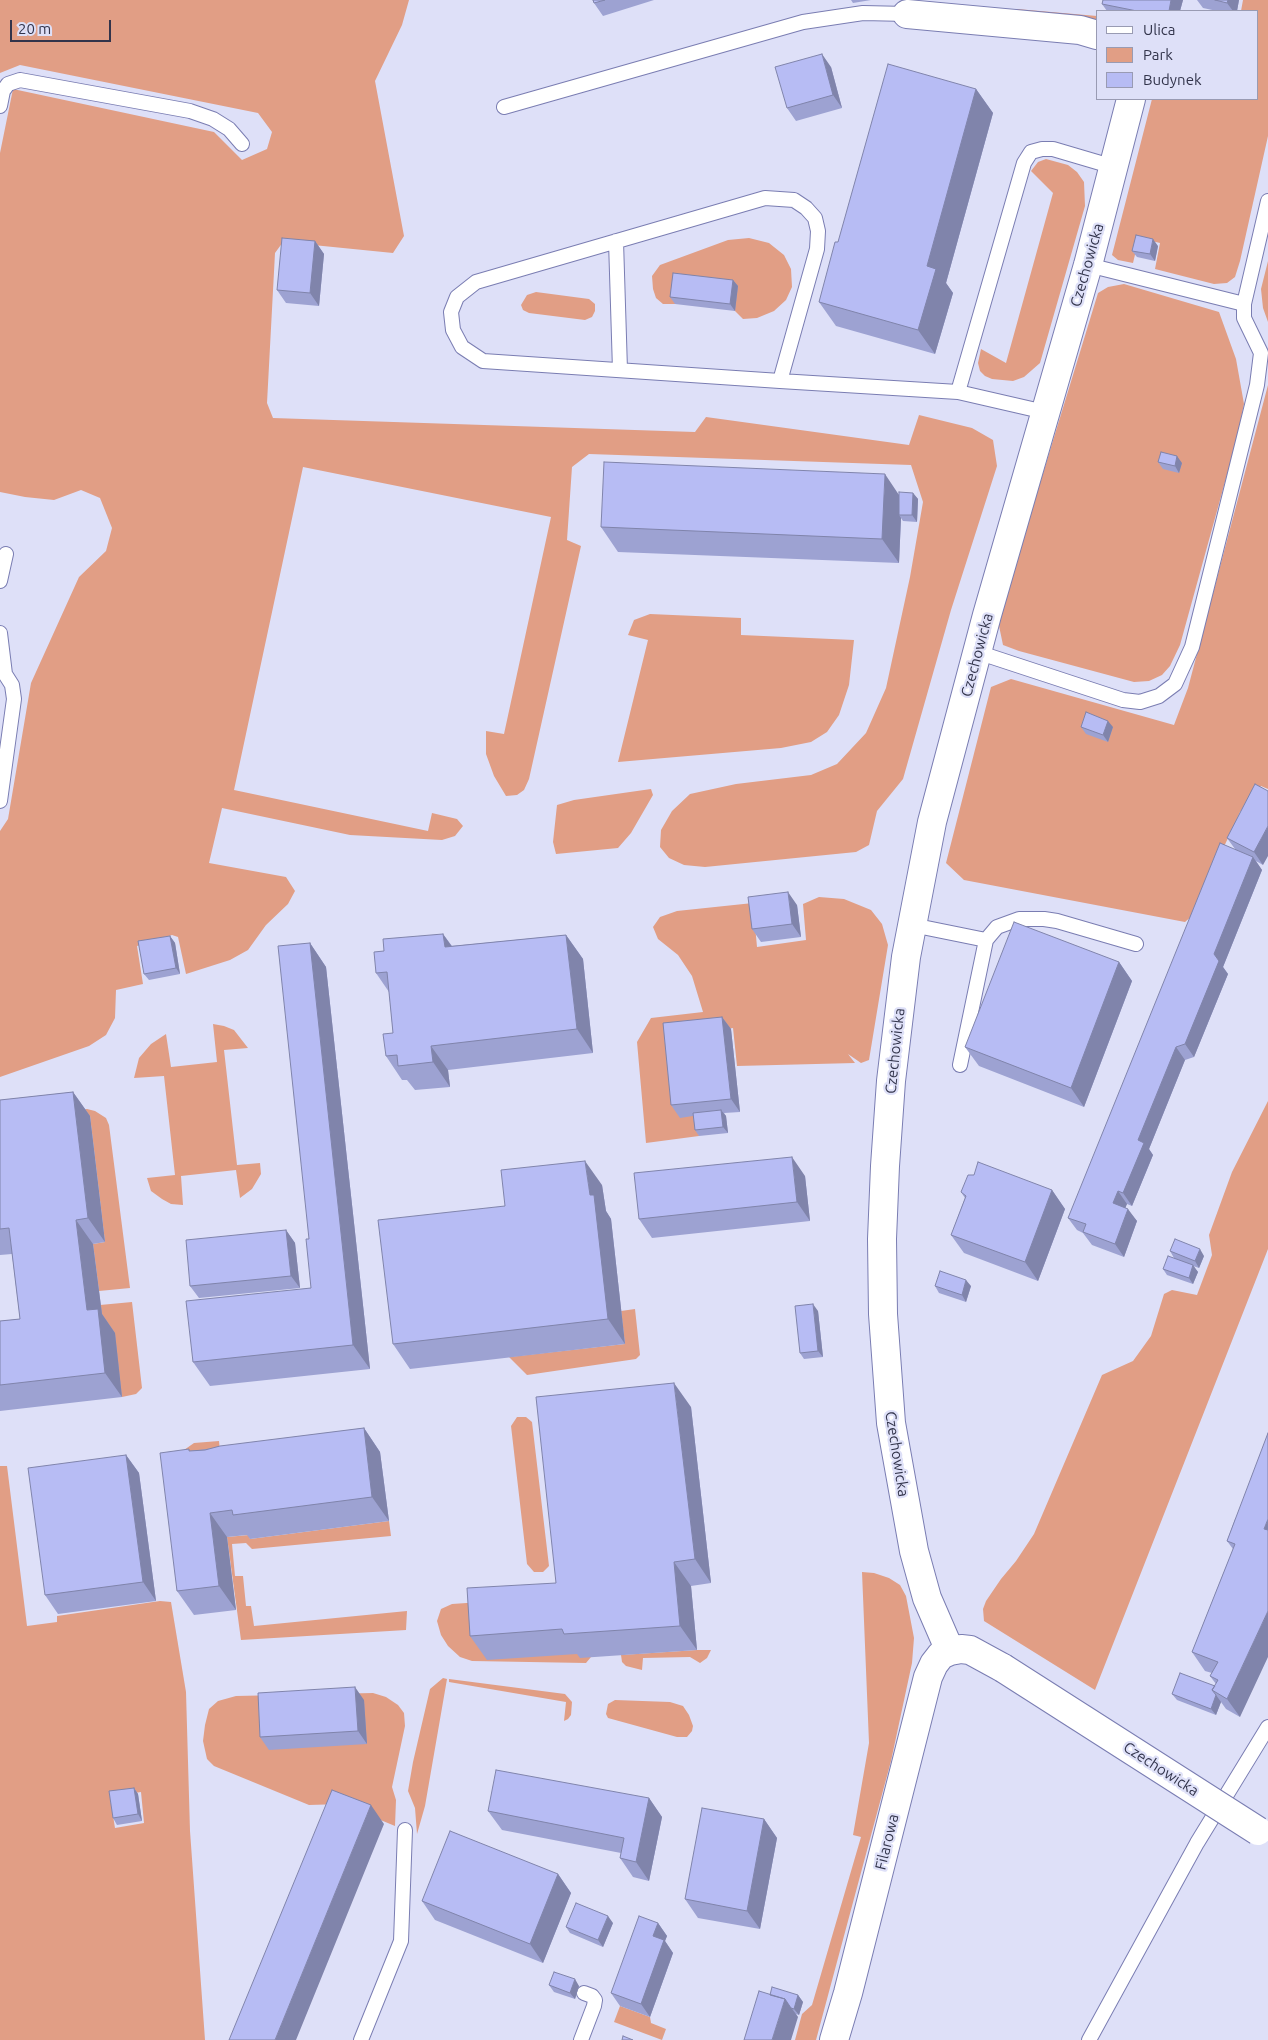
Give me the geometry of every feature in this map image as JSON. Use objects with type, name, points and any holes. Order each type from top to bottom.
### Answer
[{"type":"street","points":[[907,14],[1080,30],[1096,36]]},
{"type":"street","name":"Czechowicka","points":[[1131,100],[1088,265],[977,652],[932,822],[906,957],[891,1081],[884,1166],[882,1239],[883,1314],[891,1423],[914,1551],[927,1598],[950,1650],[970,1650],[1003,1668],[1263,1834]]},
{"type":"street","name":"Filarowa","points":[[834,2040],[848,1993],[928,1678],[934,1664],[941,1655],[950,1650]]},
{"type":"lane","points":[[504,107],[803,22],[863,12],[907,14]]},
{"type":"lane","points":[[0,106],[3,91],[8,84],[20,80],[190,111],[213,119],[229,128],[242,144]]},
{"type":"lane","points":[[958,392],[1024,162],[1031,152],[1053,149],[1114,167]]},
{"type":"lane","points":[[780,381],[818,249],[818,231],[815,218],[806,208],[794,200],[765,198],[476,282],[457,297],[451,312],[452,330],[462,347],[483,360],[780,381],[958,392],[1045,412]]},
{"type":"lane","points":[[977,652],[1124,700],[1140,702],[1158,696],[1176,684],[1192,647],[1264,354],[1244,318],[1244,304],[1268,200]]},
{"type":"lane","points":[[616,241],[620,370]]},
{"type":"lane","points":[[1088,265],[1244,304]]},
{"type":"lane","points":[[0,581],[6,554]]},
{"type":"lane","points":[[0,633],[2,673],[12,685],[14,699],[0,801]]},
{"type":"lane","points":[[960,1065],[986,940],[997,927],[1019,919],[1044,919],[1136,944]]},
{"type":"lane","points":[[912,925],[986,940]]},
{"type":"lane","points":[[1089,2040],[1197,1843],[1268,1727]]},
{"type":"lane","points":[[362,2040],[401,1941],[405,1830]]},
{"type":"lane","points":[[581,2040],[595,2000],[592,1996],[584,1993]]},
{"type":"green space","points":[[0,0],[409,0],[402,25],[375,81],[404,236],[393,253],[283,242],[275,253],[267,403],[273,418],[695,432],[706,417],[909,445],[919,415],[972,428],[993,440],[997,466],[951,610],[903,779],[877,811],[869,845],[856,852],[705,867],[684,865],[669,858],[660,847],[661,830],[672,811],[690,794],[736,784],[811,775],[837,764],[866,733],[886,688],[910,577],[923,502],[911,465],[589,454],[572,467],[567,540],[581,546],[529,779],[524,790],[517,795],[506,796],[494,776],[486,754],[486,731],[504,734],[551,517],[303,467],[234,790],[428,831],[432,813],[457,819],[463,826],[455,836],[442,840],[350,835],[222,808],[209,863],[286,877],[295,891],[288,904],[266,925],[248,950],[230,960],[186,974],[178,937],[172,935],[137,946],[143,984],[116,990],[115,1018],[106,1035],[89,1046],[0,1077],[0,831],[8,819],[31,683],[79,577],[106,551],[112,528],[100,498],[81,490],[54,500],[0,492],[0,153],[13,89],[214,132],[242,160],[267,149],[272,132],[258,113],[20,65],[0,73]]},
{"type":"green space","points":[[1243,0],[1268,0],[1268,136],[1235,277],[1227,283],[1214,284],[1155,269],[1160,243],[1139,238],[1133,263],[1118,260],[1112,255],[1152,100],[1258,100],[1258,10],[1241,10]]},
{"type":"green space","points":[[1017,9],[1096,16],[1096,20],[1017,11]]},
{"type":"green space","points":[[1046,159],[1068,165],[1077,172],[1084,182],[1085,206],[1040,363],[1024,377],[1013,381],[992,379],[980,371],[978,363],[981,349],[1006,363],[1053,193],[1031,171],[1038,162]]},
{"type":"green space","points":[[749,238],[769,243],[784,255],[791,269],[792,287],[786,300],[774,311],[757,318],[743,319],[735,311],[678,279],[675,304],[663,304],[656,298],[652,276],[660,265],[728,240]]},
{"type":"green space","points":[[1268,261],[1268,322],[1263,308],[1261,289]]},
{"type":"green space","points":[[1124,284],[1219,312],[1236,359],[1244,404],[1236,442],[1180,645],[1170,666],[1162,675],[1149,681],[1134,682],[1003,645],[998,621],[1098,293],[1108,287]]},
{"type":"green space","points":[[536,292],[589,299],[595,304],[595,311],[592,317],[585,320],[529,313],[523,310],[521,305],[527,295]]},
{"type":"green space","points":[[1268,385],[1268,789],[1261,786],[1240,812],[1192,916],[1185,922],[964,880],[946,863],[991,687],[1011,679],[1174,725],[1188,688]]},
{"type":"green space","points":[[650,614],[741,618],[741,635],[854,640],[849,685],[839,715],[827,732],[811,742],[781,748],[618,762],[648,640],[628,635],[634,620]]},
{"type":"green space","points":[[651,789],[653,795],[631,833],[618,848],[556,854],[553,842],[557,805],[574,800]]},
{"type":"green space","points":[[819,897],[844,899],[871,910],[882,924],[888,945],[869,1060],[861,1063],[848,1054],[855,1063],[737,1066],[733,1028],[717,1031],[697,1116],[699,1136],[646,1143],[637,1042],[651,1018],[703,1012],[692,976],[678,955],[658,939],[653,927],[660,917],[677,911],[753,903],[757,947],[806,940],[803,904]]},
{"type":"green space","points":[[213,1024],[234,1030],[248,1048],[224,1050],[237,1165],[260,1163],[261,1174],[252,1189],[240,1198],[236,1170],[181,1176],[183,1205],[171,1204],[151,1191],[147,1178],[175,1175],[164,1076],[134,1078],[139,1058],[151,1044],[166,1034],[171,1067],[217,1062]]},
{"type":"green space","points":[[1268,1101],[1268,1249],[1095,1690],[984,1621],[983,1609],[986,1601],[1034,1534],[1102,1375],[1133,1361],[1151,1336],[1164,1294],[1172,1290],[1197,1295],[1212,1255],[1209,1235],[1232,1172]]},
{"type":"green space","points":[[87,1109],[95,1111],[106,1118],[109,1125],[130,1288],[99,1291],[93,1244],[105,1242],[90,1116],[65,1112]]},
{"type":"green space","points":[[132,1302],[142,1388],[136,1394],[122,1397],[104,1335],[100,1305]]},
{"type":"green space","points":[[635,1309],[640,1355],[636,1359],[527,1375],[509,1357],[625,1344],[621,1311]]},
{"type":"green space","points":[[517,1417],[526,1417],[532,1422],[549,1566],[543,1572],[534,1572],[527,1564],[511,1426]]},
{"type":"green space","points":[[219,1441],[222,1474],[184,1450],[194,1443]]},
{"type":"green space","points":[[0,1466],[7,1466],[27,1626],[57,1622],[57,1616],[160,1601],[171,1602],[186,1692],[190,1831],[205,2040],[0,2040]],"holes":[[[141,1792],[144,1823],[115,1828],[110,1797]]]},
{"type":"green space","points":[[389,1521],[391,1536],[252,1549],[246,1543],[232,1544],[235,1576],[243,1576],[246,1606],[251,1606],[254,1626],[407,1611],[406,1630],[241,1640],[227,1537],[249,1535],[250,1539]]},
{"type":"green space","points":[[862,1572],[874,1573],[889,1578],[900,1585],[906,1596],[914,1638],[912,1663],[891,1761],[816,2040],[795,2040],[802,2014],[812,2005],[861,1837],[853,1835],[869,1743]]},
{"type":"green space","points":[[481,1602],[579,1653],[591,1657],[586,1663],[472,1661],[460,1657],[448,1646],[441,1635],[437,1621],[441,1609],[452,1604]]},
{"type":"green space","points":[[711,1650],[707,1658],[700,1663],[690,1657],[643,1658],[642,1670],[626,1666],[622,1662],[621,1655]]},
{"type":"green space","points":[[443,1678],[447,1679],[425,1806],[417,1834],[415,1808],[408,1791],[430,1689]]},
{"type":"green space","points":[[449,1679],[565,1694],[572,1702],[571,1715],[564,1721],[566,1702],[449,1682]]},
{"type":"green space","points":[[373,1693],[386,1697],[398,1705],[404,1713],[405,1726],[392,1787],[396,1800],[395,1826],[342,1804],[309,1805],[214,1766],[207,1759],[203,1741],[205,1725],[209,1709],[218,1701],[236,1696]]},
{"type":"green space","points":[[615,1700],[670,1702],[683,1706],[693,1726],[692,1731],[687,1737],[677,1737],[608,1718],[606,1714],[608,1704]]},
{"type":"green space","points":[[620,2006],[650,2017],[651,2023],[666,2029],[662,2040],[614,2022]]},
{"type":"building","points":[[593,0],[605,0],[594,3]]},
{"type":"building","points":[[1103,0],[1171,0],[1169,10],[1132,10],[1102,4]]},
{"type":"building","points":[[1215,0],[1228,0],[1227,3]]},
{"type":"building","points":[[822,54],[833,95],[787,108],[775,67]]},
{"type":"building","points":[[888,64],[976,89],[927,266],[936,269],[918,330],[819,302],[835,242],[838,242]]},
{"type":"building","points":[[1136,235],[1153,239],[1150,254],[1132,251]]},
{"type":"building","points":[[282,238],[315,241],[310,293],[277,290]]},
{"type":"building","points":[[673,273],[733,280],[730,304],[670,297]]},
{"type":"building","points":[[1161,452],[1177,456],[1175,466],[1158,462]]},
{"type":"building","points":[[604,462],[885,474],[882,539],[601,527]]},
{"type":"building","points":[[899,492],[913,493],[912,515],[899,515]]},
{"type":"building","points":[[1086,712],[1108,721],[1103,735],[1081,727]]},
{"type":"building","points":[[1255,784],[1268,791],[1268,826],[1254,852],[1227,838]]},
{"type":"building","points":[[1220,843],[1253,857],[1214,954],[1219,961],[1185,1044],[1176,1047],[1138,1140],[1144,1143],[1123,1193],[1118,1191],[1113,1203],[1128,1209],[1115,1244],[1083,1232],[1086,1224],[1068,1218]]},
{"type":"building","points":[[788,892],[792,924],[752,929],[748,897]]},
{"type":"building","points":[[1014,922],[1119,962],[1071,1088],[965,1047]]},
{"type":"building","points":[[443,934],[445,947],[566,935],[577,1029],[431,1046],[433,1062],[398,1066],[397,1055],[386,1056],[383,1034],[393,1033],[387,972],[376,973],[374,952],[384,951],[383,939]]},
{"type":"building","points":[[170,936],[176,968],[144,974],[138,941]]},
{"type":"building","points":[[310,943],[353,1345],[193,1362],[186,1301],[311,1288],[306,1239],[309,1239],[278,946]]},
{"type":"building","points":[[722,1017],[731,1099],[671,1105],[663,1023]]},
{"type":"building","points":[[73,1092],[88,1218],[76,1220],[87,1310],[98,1309],[105,1373],[0,1385],[0,1321],[20,1319],[9,1228],[0,1229],[0,1100]]},
{"type":"building","points":[[721,1110],[723,1127],[695,1130],[693,1113]]},
{"type":"building","points":[[792,1157],[797,1202],[639,1219],[634,1173]]},
{"type":"building","points":[[585,1161],[590,1195],[594,1195],[608,1319],[393,1344],[378,1220],[505,1206],[501,1170]]},
{"type":"building","points":[[978,1162],[1052,1190],[1025,1262],[951,1235],[966,1196],[961,1192],[968,1175],[974,1175]]},
{"type":"building","points":[[286,1230],[291,1276],[190,1286],[186,1240]]},
{"type":"building","points":[[1175,1239],[1200,1249],[1195,1261],[1170,1251]]},
{"type":"building","points":[[1168,1256],[1193,1265],[1189,1278],[1163,1269]]},
{"type":"building","points":[[940,1271],[966,1280],[962,1295],[935,1286]]},
{"type":"building","points":[[813,1304],[818,1351],[800,1353],[795,1306]]},
{"type":"building","points":[[674,1383],[695,1559],[674,1562],[680,1626],[564,1634],[562,1629],[470,1636],[467,1588],[556,1583],[536,1397]]},
{"type":"building","points":[[364,1428],[372,1497],[233,1515],[232,1510],[210,1513],[219,1586],[177,1591],[160,1453],[189,1449],[189,1451],[205,1450],[220,1446]]},
{"type":"building","points":[[1268,1433],[1268,1519],[1264,1529],[1268,1530],[1268,1611],[1227,1699],[1212,1690],[1218,1680],[1210,1676],[1218,1662],[1192,1652],[1235,1544],[1227,1541]]},
{"type":"building","points":[[126,1455],[143,1582],[45,1595],[28,1468]]},
{"type":"building","points":[[1180,1673],[1215,1686],[1212,1690],[1216,1695],[1211,1709],[1172,1694]]},
{"type":"building","points":[[355,1687],[358,1731],[260,1737],[258,1693]]},
{"type":"building","points":[[496,1770],[649,1798],[636,1862],[620,1858],[624,1838],[488,1811]]},
{"type":"building","points":[[134,1788],[138,1814],[113,1818],[109,1791]]},
{"type":"building","points":[[332,1790],[371,1805],[275,2040],[229,2040]]},
{"type":"building","points":[[702,1808],[764,1819],[747,1911],[685,1899]]},
{"type":"building","points":[[450,1831],[558,1874],[530,1944],[422,1901]]},
{"type":"building","points":[[576,1903],[608,1916],[598,1940],[566,1927]]},
{"type":"building","points":[[639,1916],[658,1923],[653,1936],[664,1940],[641,2004],[611,1993]]},
{"type":"building","points":[[554,1972],[575,1979],[570,1993],[549,1985]]},
{"type":"building","points":[[772,1987],[798,1995],[794,2009],[791,2008],[785,1999],[770,1995]]},
{"type":"building","points":[[759,1991],[785,1999],[772,2040],[744,2040]]},
{"type":"building","points":[[623,2036],[633,2040],[622,2040]]}]
